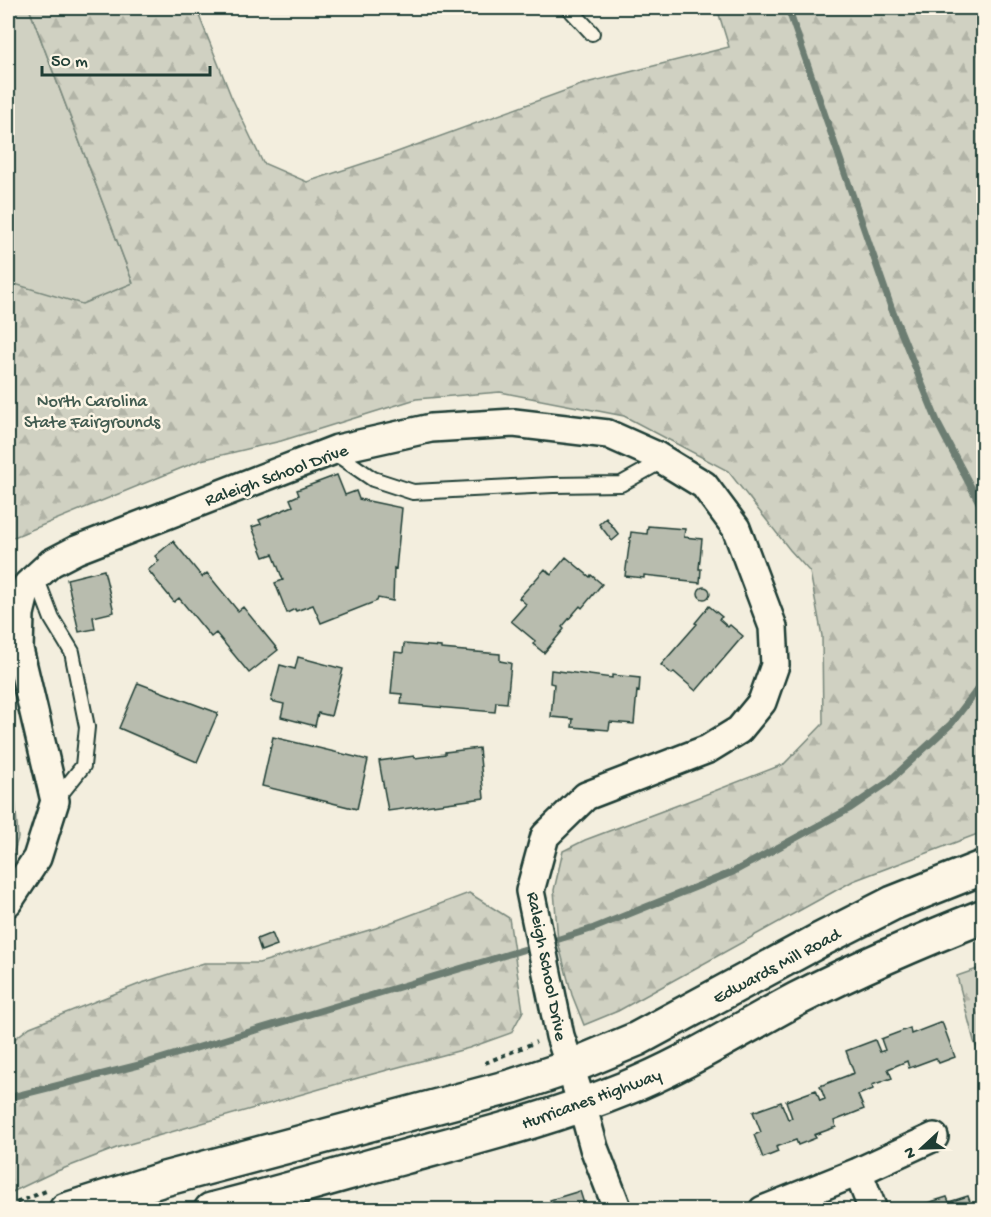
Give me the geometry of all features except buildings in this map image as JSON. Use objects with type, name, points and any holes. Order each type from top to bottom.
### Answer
[{"type":"main road","name":"Edwards Mill Road","points":[[570,1067],[636,1039],[893,903],[984,867]]},
{"type":"main road","name":"Hurricanes Highway","points":[[211,1209],[454,1144],[625,1089],[662,1073],[840,978],[914,944],[984,916]]},
{"type":"main road","name":"Hurricanes Highway","points":[[68,1209],[186,1173],[513,1086],[570,1067]]},
{"type":"street","name":"Raleigh School Drive","points":[[55,801],[19,649],[20,614],[27,585],[51,563],[76,550],[332,451],[431,428],[514,423],[608,434],[655,455],[704,484],[736,528],[773,627],[775,665],[762,702],[739,730],[708,749],[586,796],[545,836],[530,891],[560,1036],[594,1148],[618,1209]]},
{"type":"street","points":[[8,902],[37,858],[55,801]]},
{"type":"street","points":[[763,1209],[858,1172],[934,1137]]},
{"type":"street","points":[[858,1172],[873,1209]]},
{"type":"lane","points":[[569,8],[592,33]]},
{"type":"lane","points":[[332,451],[373,479],[413,492],[621,484],[664,460]]},
{"type":"lane","points":[[36,577],[52,619],[72,652],[87,727],[83,766],[55,801]]},
{"type":"green space","name":"North Carolina State Fairgrounds","points":[[8,8],[29,8],[133,283],[8,540]]},
{"type":"green space","points":[[29,8],[196,8],[231,96],[263,163],[307,182],[389,155],[586,83],[729,47],[717,8],[983,8],[983,832],[853,881],[618,1011],[584,1025],[572,995],[558,942],[554,890],[563,851],[585,840],[784,764],[823,724],[822,636],[810,572],[728,471],[624,416],[500,392],[416,399],[281,441],[201,460],[9,539],[8,542],[8,282],[82,304],[133,283]]},
{"type":"green space","points":[[8,766],[14,786],[18,838],[8,871]]},
{"type":"green space","points":[[469,893],[509,918],[523,1011],[511,1033],[469,1048],[119,1147],[52,1173],[8,1194],[8,1044],[30,1027],[142,983],[204,963],[259,963],[376,928]]},
{"type":"green space","points":[[984,967],[983,1065],[974,1041],[957,976]]},
{"type":"waterway","points":[[788,8],[892,310],[939,426],[984,515]]},
{"type":"waterway","points":[[553,941],[594,928],[733,872],[849,809],[887,783],[951,724],[984,681]]},
{"type":"waterway","points":[[8,1098],[143,1064],[529,948]]}]
